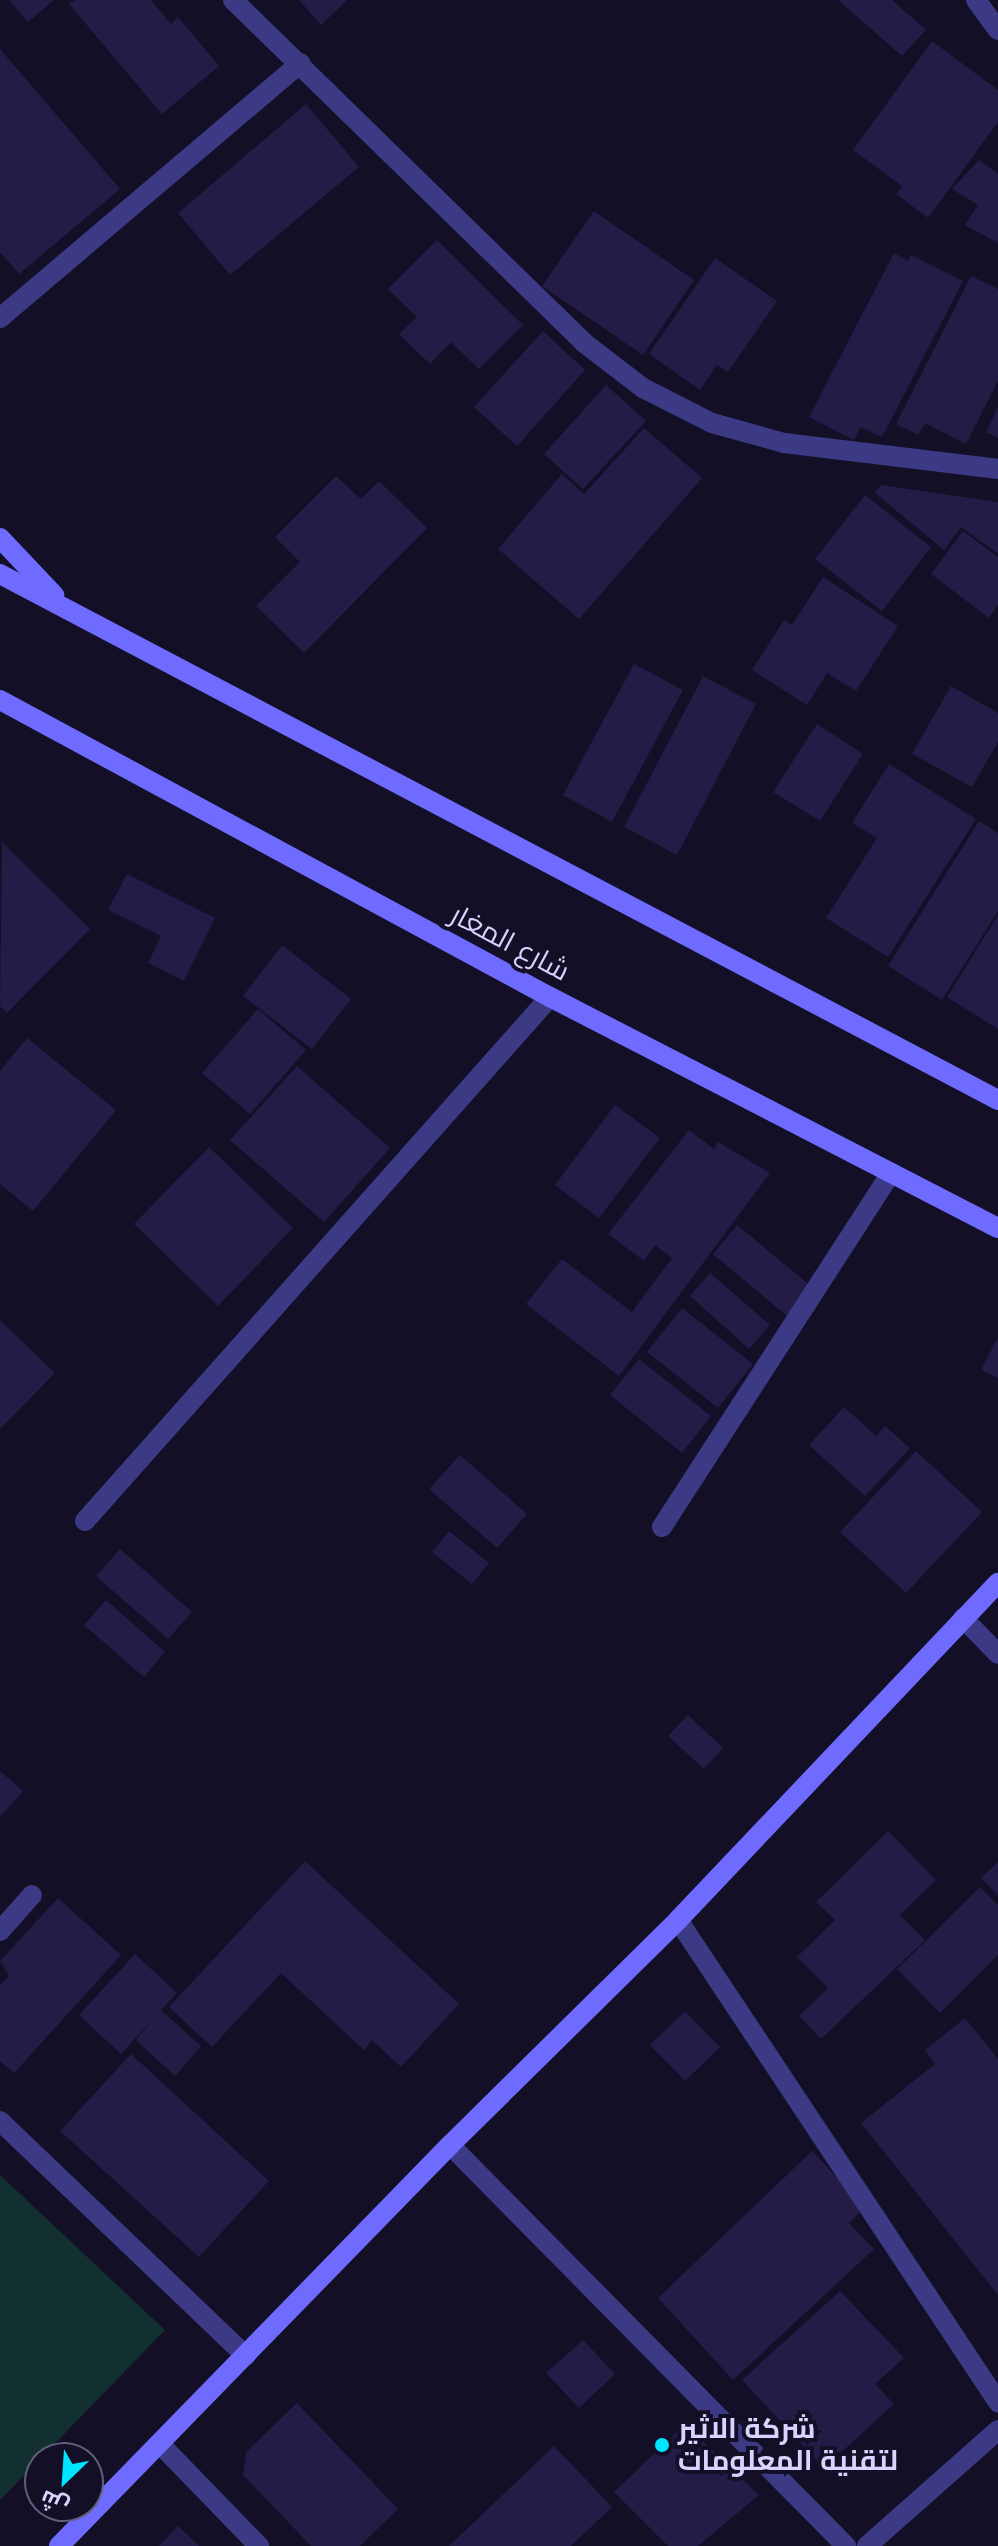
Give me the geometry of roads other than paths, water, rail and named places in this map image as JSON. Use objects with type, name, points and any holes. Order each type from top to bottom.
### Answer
[{"type":"main road","points":[[0,538],[65,606]]},
{"type":"main road","points":[[0,574],[998,1100]]},
{"type":"main road","name":"شارع المغار","points":[[0,700],[550,997],[998,1228]]},
{"type":"main road","points":[[59,2546],[161,2445],[450,2145],[678,1920],[998,1583]]},
{"type":"street","points":[[233,0],[301,63],[583,342],[643,388],[712,423],[784,443],[998,469]]},
{"type":"street","points":[[976,0],[998,30]]},
{"type":"street","points":[[0,318],[301,63]]},
{"type":"street","points":[[85,1521],[550,997]]},
{"type":"street","points":[[662,1527],[891,1173]]},
{"type":"street","points":[[963,1618],[998,1654]]},
{"type":"street","points":[[0,1931],[32,1895]]},
{"type":"street","points":[[678,1920],[998,2402]]},
{"type":"street","points":[[0,2121],[246,2356]]},
{"type":"street","points":[[450,2145],[846,2546]]},
{"type":"street","points":[[867,2546],[998,2430]]},
{"type":"street","points":[[161,2445],[259,2546]]},
{"type":"place","name":"شركة الاثير لتقنية المعلومات","points":[[662,2445]]}]
